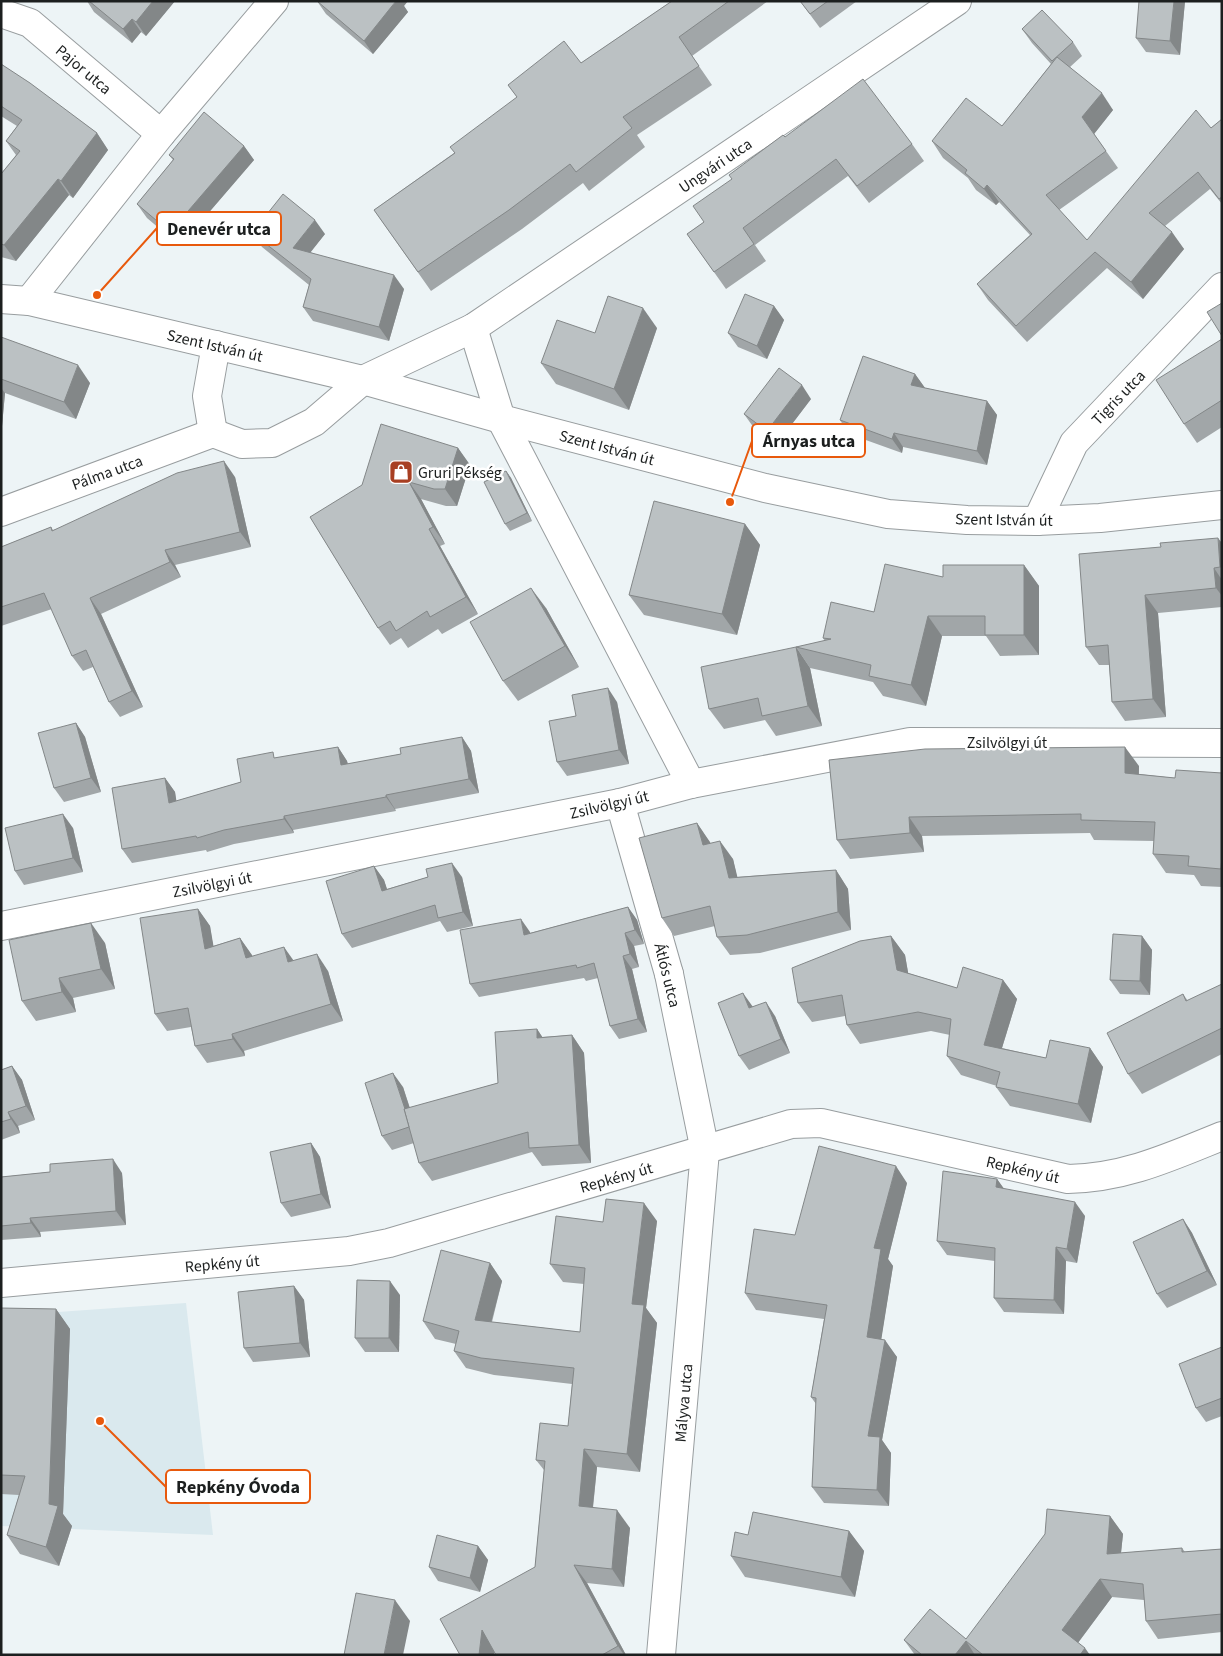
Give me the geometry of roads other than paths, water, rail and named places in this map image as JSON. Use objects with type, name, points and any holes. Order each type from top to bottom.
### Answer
[{"type":"street","points":[[29,301],[161,134],[274,1]]},
{"type":"street","name":"Ungvári utca","points":[[364,380],[473,328],[957,1]]},
{"type":"street","name":"Pajor utca","points":[[1,13],[30,23],[161,134]]},
{"type":"street","name":"Tigris utca","points":[[1037,521],[1074,443],[1222,287]]},
{"type":"street","name":"Szent István út","points":[[1,299],[29,301],[364,380],[501,419],[765,488],[888,514],[967,520],[1037,521],[1100,518],[1222,505]]},
{"type":"street","points":[[473,328],[501,419],[691,784]]},
{"type":"street","points":[[216,345],[207,396],[213,433],[242,444],[272,443],[314,422],[364,380]]},
{"type":"street","name":"Pálma utca","points":[[1,512],[213,433]]},
{"type":"street","name":"Zsilvölgyi út","points":[[1,926],[620,803],[691,784],[910,742],[1222,743]]},
{"type":"street","name":"Átlós utca","points":[[620,803],[670,974],[706,1151]]},
{"type":"street","name":"Repkény út","points":[[1,1283],[349,1251],[389,1243],[706,1151],[791,1124],[821,1123],[1068,1179],[1097,1179],[1139,1169],[1222,1136]]},
{"type":"street","name":"Mályva utca","points":[[661,1655],[706,1151]]},
{"type":"place","name":"Denevér utca","points":[[97,295]]},
{"type":"place","name":"Gruri Pékség","points":[[401,472]]},
{"type":"place","name":"Árnyas utca","points":[[730,502]]},
{"type":"place","name":"Repkény Óvoda","points":[[100,1421]]}]
